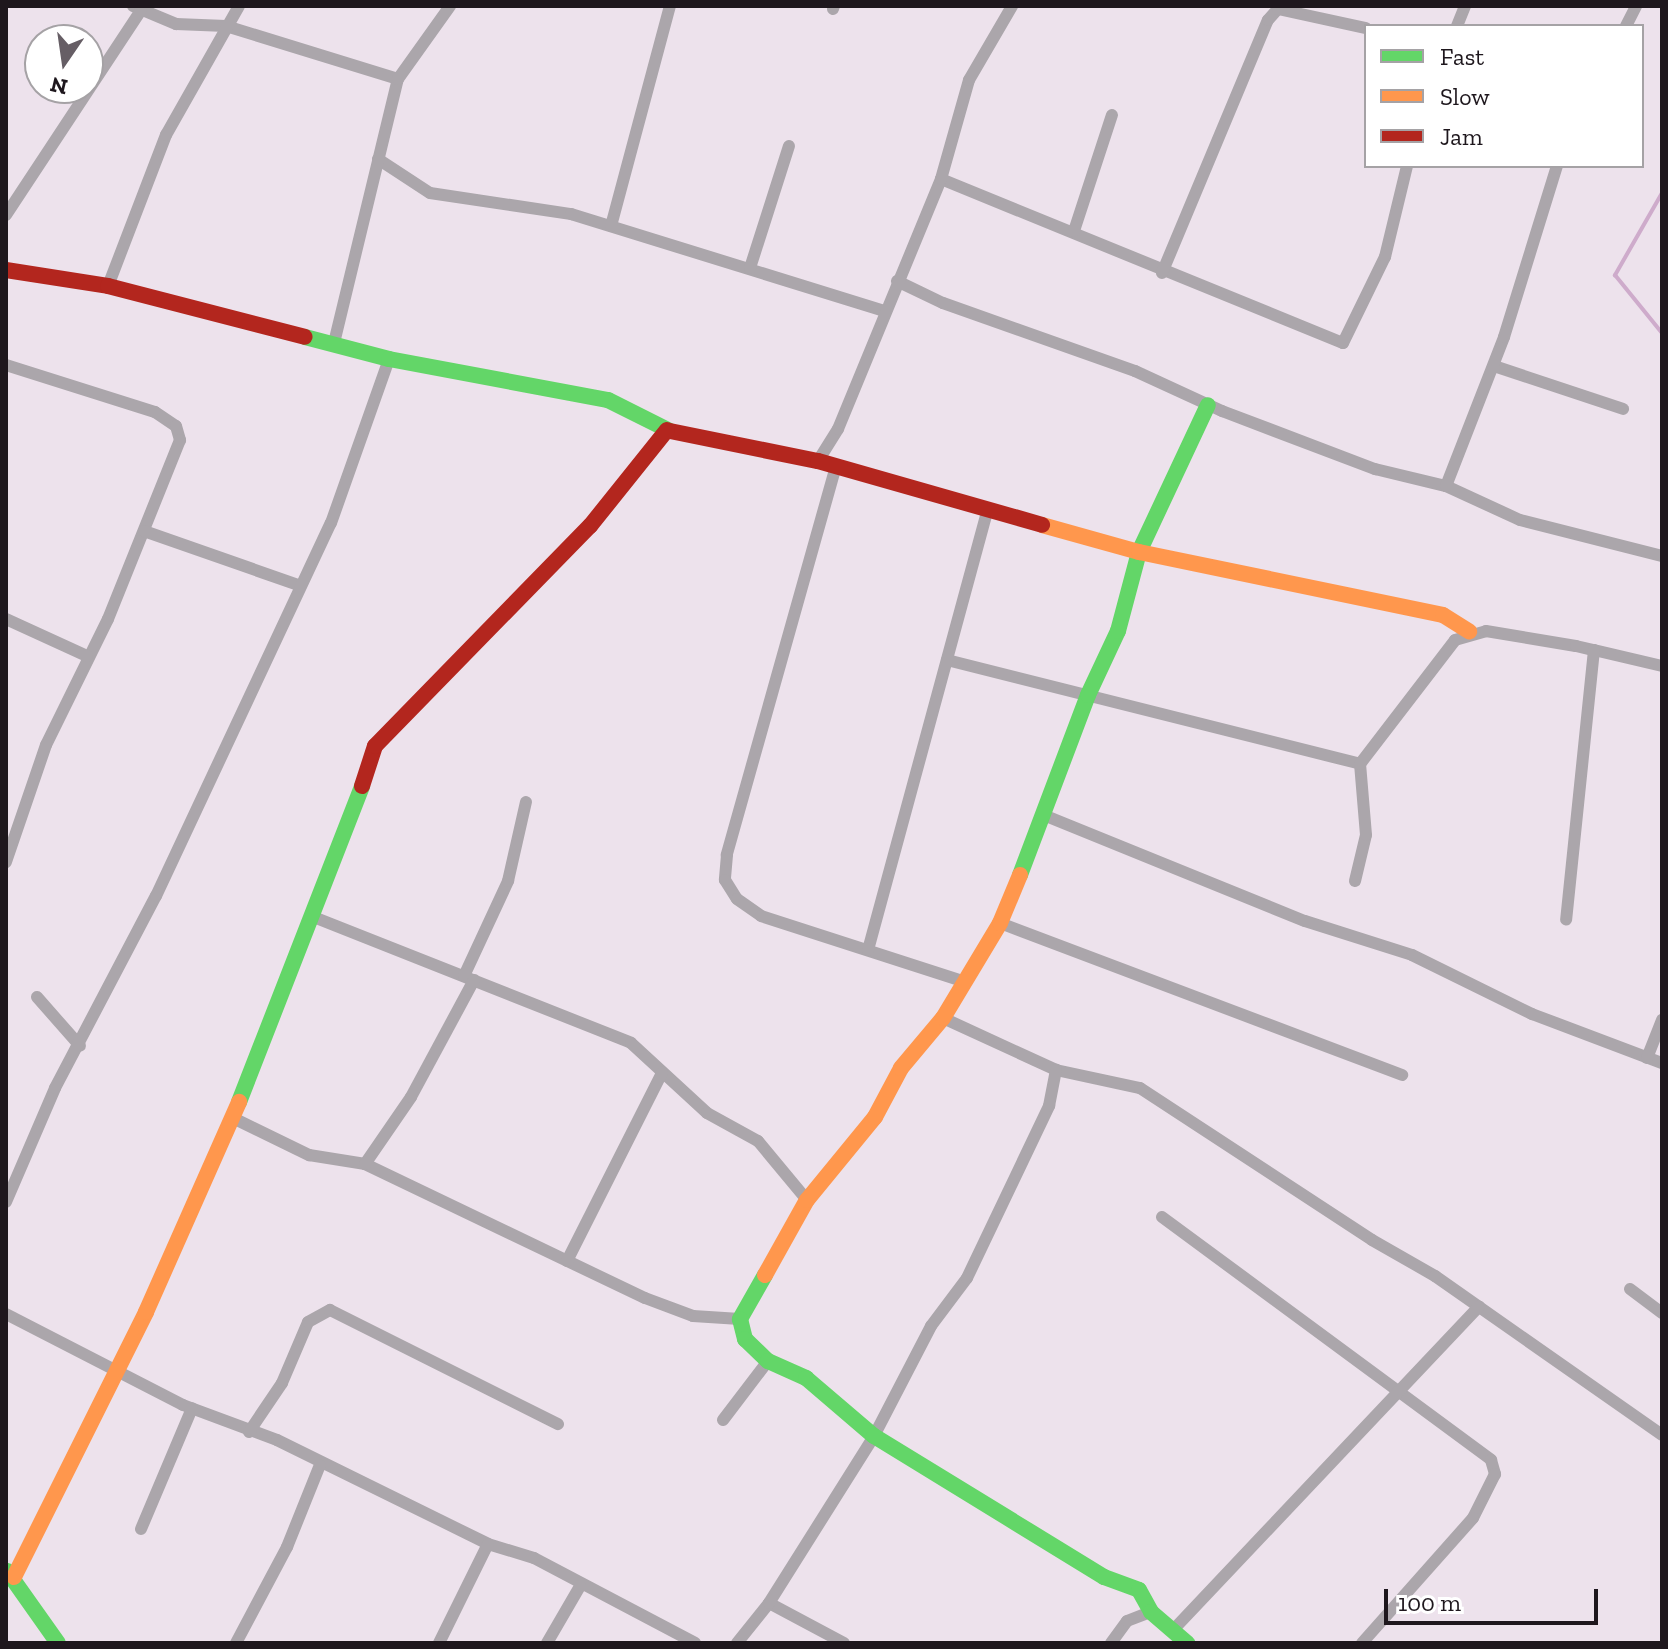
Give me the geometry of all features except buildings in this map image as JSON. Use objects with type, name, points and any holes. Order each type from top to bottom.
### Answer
[{"type":"street","points":[[108,286],[166,135],[239,6]]},
{"type":"street","points":[[334,343],[398,79],[450,6]]},
{"type":"street","points":[[611,226],[670,6]]},
{"type":"street","points":[[818,461],[838,429],[884,311],[941,179],[969,80],[1012,6]]},
{"type":"street","points":[[1627,24],[1636,6]]},
{"type":"street","points":[[6,214],[137,8],[176,24],[226,26],[398,79]]},
{"type":"street","points":[[1162,273],[1268,20],[1278,9],[1364,28]]},
{"type":"street","points":[[1074,231],[1112,115]]},
{"type":"street","points":[[750,268],[789,146]]},
{"type":"street","points":[[378,159],[430,193],[536,206],[611,226],[884,311]]},
{"type":"street","points":[[941,179],[1074,231],[1162,273],[1343,343],[1385,257],[1407,168]]},
{"type":"street","points":[[1446,486],[1494,366],[1556,168]]},
{"type":"street","points":[[6,270],[108,286],[389,359],[608,400],[667,430],[818,461],[1139,552],[1443,615],[1469,631],[1594,650],[1662,666]]},
{"type":"street","points":[[897,281],[943,303],[1135,371],[1208,405],[1408,480],[1446,486],[1520,520],[1662,556]]},
{"type":"street","points":[[6,1202],[55,1088],[80,1046],[331,523],[389,359]]},
{"type":"street","points":[[6,365],[155,412],[176,426],[178,454],[108,619],[87,656],[46,745],[6,862]]},
{"type":"street","points":[[1494,366],[1623,409]]},
{"type":"street","points":[[1187,1643],[1151,1612],[1139,1590],[1104,1577],[874,1436],[806,1378],[768,1361],[745,1339],[740,1319],[746,1300],[807,1200],[875,1117],[901,1068],[943,1018],[1000,923],[1046,816],[1088,695],[1118,631],[1139,552],[1208,405]]},
{"type":"street","points":[[58,1643],[10,1573],[118,1368],[233,1118],[311,916],[335,866],[375,746],[402,713],[590,526],[667,430]]},
{"type":"street","points":[[836,466],[731,840],[725,880],[737,899],[761,916],[965,982]]},
{"type":"street","points":[[868,950],[988,509]]},
{"type":"street","points":[[144,531],[301,586]]},
{"type":"street","points":[[6,619],[87,656]]},
{"type":"street","points":[[1355,881],[1366,835],[1360,764],[1455,640],[1469,631]]},
{"type":"street","points":[[1566,920],[1594,650]]},
{"type":"street","points":[[947,660],[1360,764]]},
{"type":"street","points":[[365,1164],[411,1097],[469,978],[508,881],[526,802]]},
{"type":"street","points":[[1046,816],[1305,921],[1412,955],[1532,1014],[1662,1063]]},
{"type":"street","points":[[311,916],[631,1043],[707,1113],[758,1141],[807,1200]]},
{"type":"street","points":[[1000,923],[1402,1075]]},
{"type":"street","points":[[37,997],[80,1046]]},
{"type":"street","points":[[943,1018],[1056,1070],[1140,1088],[1479,1307],[1662,1435]]},
{"type":"street","points":[[1647,1058],[1662,1020]]},
{"type":"street","points":[[737,1643],[769,1603],[874,1436],[911,1360],[949,1308],[984,1245],[1049,1106],[1056,1070]]},
{"type":"street","points":[[567,1261],[662,1073]]},
{"type":"street","points":[[233,1118],[309,1155],[365,1164],[567,1261],[693,1316],[740,1319]]},
{"type":"street","points":[[1162,1217],[1462,1434],[1491,1460],[1495,1474],[1473,1518],[1362,1643]]},
{"type":"street","points":[[1630,1289],[1662,1313]]},
{"type":"street","points":[[1174,1629],[1479,1307]]},
{"type":"street","points":[[249,1432],[282,1383],[308,1322],[330,1310],[558,1424]]},
{"type":"street","points":[[6,1314],[192,1408],[277,1440],[320,1465],[488,1544],[534,1558],[580,1586],[695,1643]]},
{"type":"street","points":[[723,1420],[768,1361]]},
{"type":"street","points":[[141,1529],[192,1408]]},
{"type":"street","points":[[236,1643],[287,1547],[320,1465]]},
{"type":"street","points":[[439,1643],[488,1544]]},
{"type":"street","points":[[547,1643],[580,1586]]},
{"type":"street","points":[[769,1603],[844,1643]]},
{"type":"street","points":[[1111,1643],[1127,1621],[1151,1612]]},
{"type":"waterway","points":[[1662,193],[1615,275],[1662,333]]},
{"type":"traffic: fast","points":[[305,337],[389,359],[608,400],[670,431]]},
{"type":"traffic: fast","points":[[1020,875],[1088,695],[1118,631],[1139,552],[1208,405]]},
{"type":"traffic: fast","points":[[239,1102],[362,786]]},
{"type":"traffic: fast","points":[[765,1275],[740,1319],[745,1339],[768,1361],[806,1378],[874,1436],[1104,1577],[1139,1590],[1151,1612],[1187,1643]]},
{"type":"traffic: fast","points":[[7,1571],[58,1643]]},
{"type":"traffic: slow","points":[[1042,525],[1139,552],[1443,615],[1469,631]]},
{"type":"traffic: slow","points":[[765,1275],[807,1200],[875,1117],[901,1068],[943,1018],[1000,923],[1020,875]]},
{"type":"traffic: slow","points":[[14,1577],[146,1312],[239,1102]]},
{"type":"traffic: jam","points":[[6,270],[108,286],[305,337]]},
{"type":"traffic: jam","points":[[362,786],[375,746],[590,526],[667,430]]},
{"type":"traffic: jam","points":[[670,431],[818,461],[1042,525]]}]
